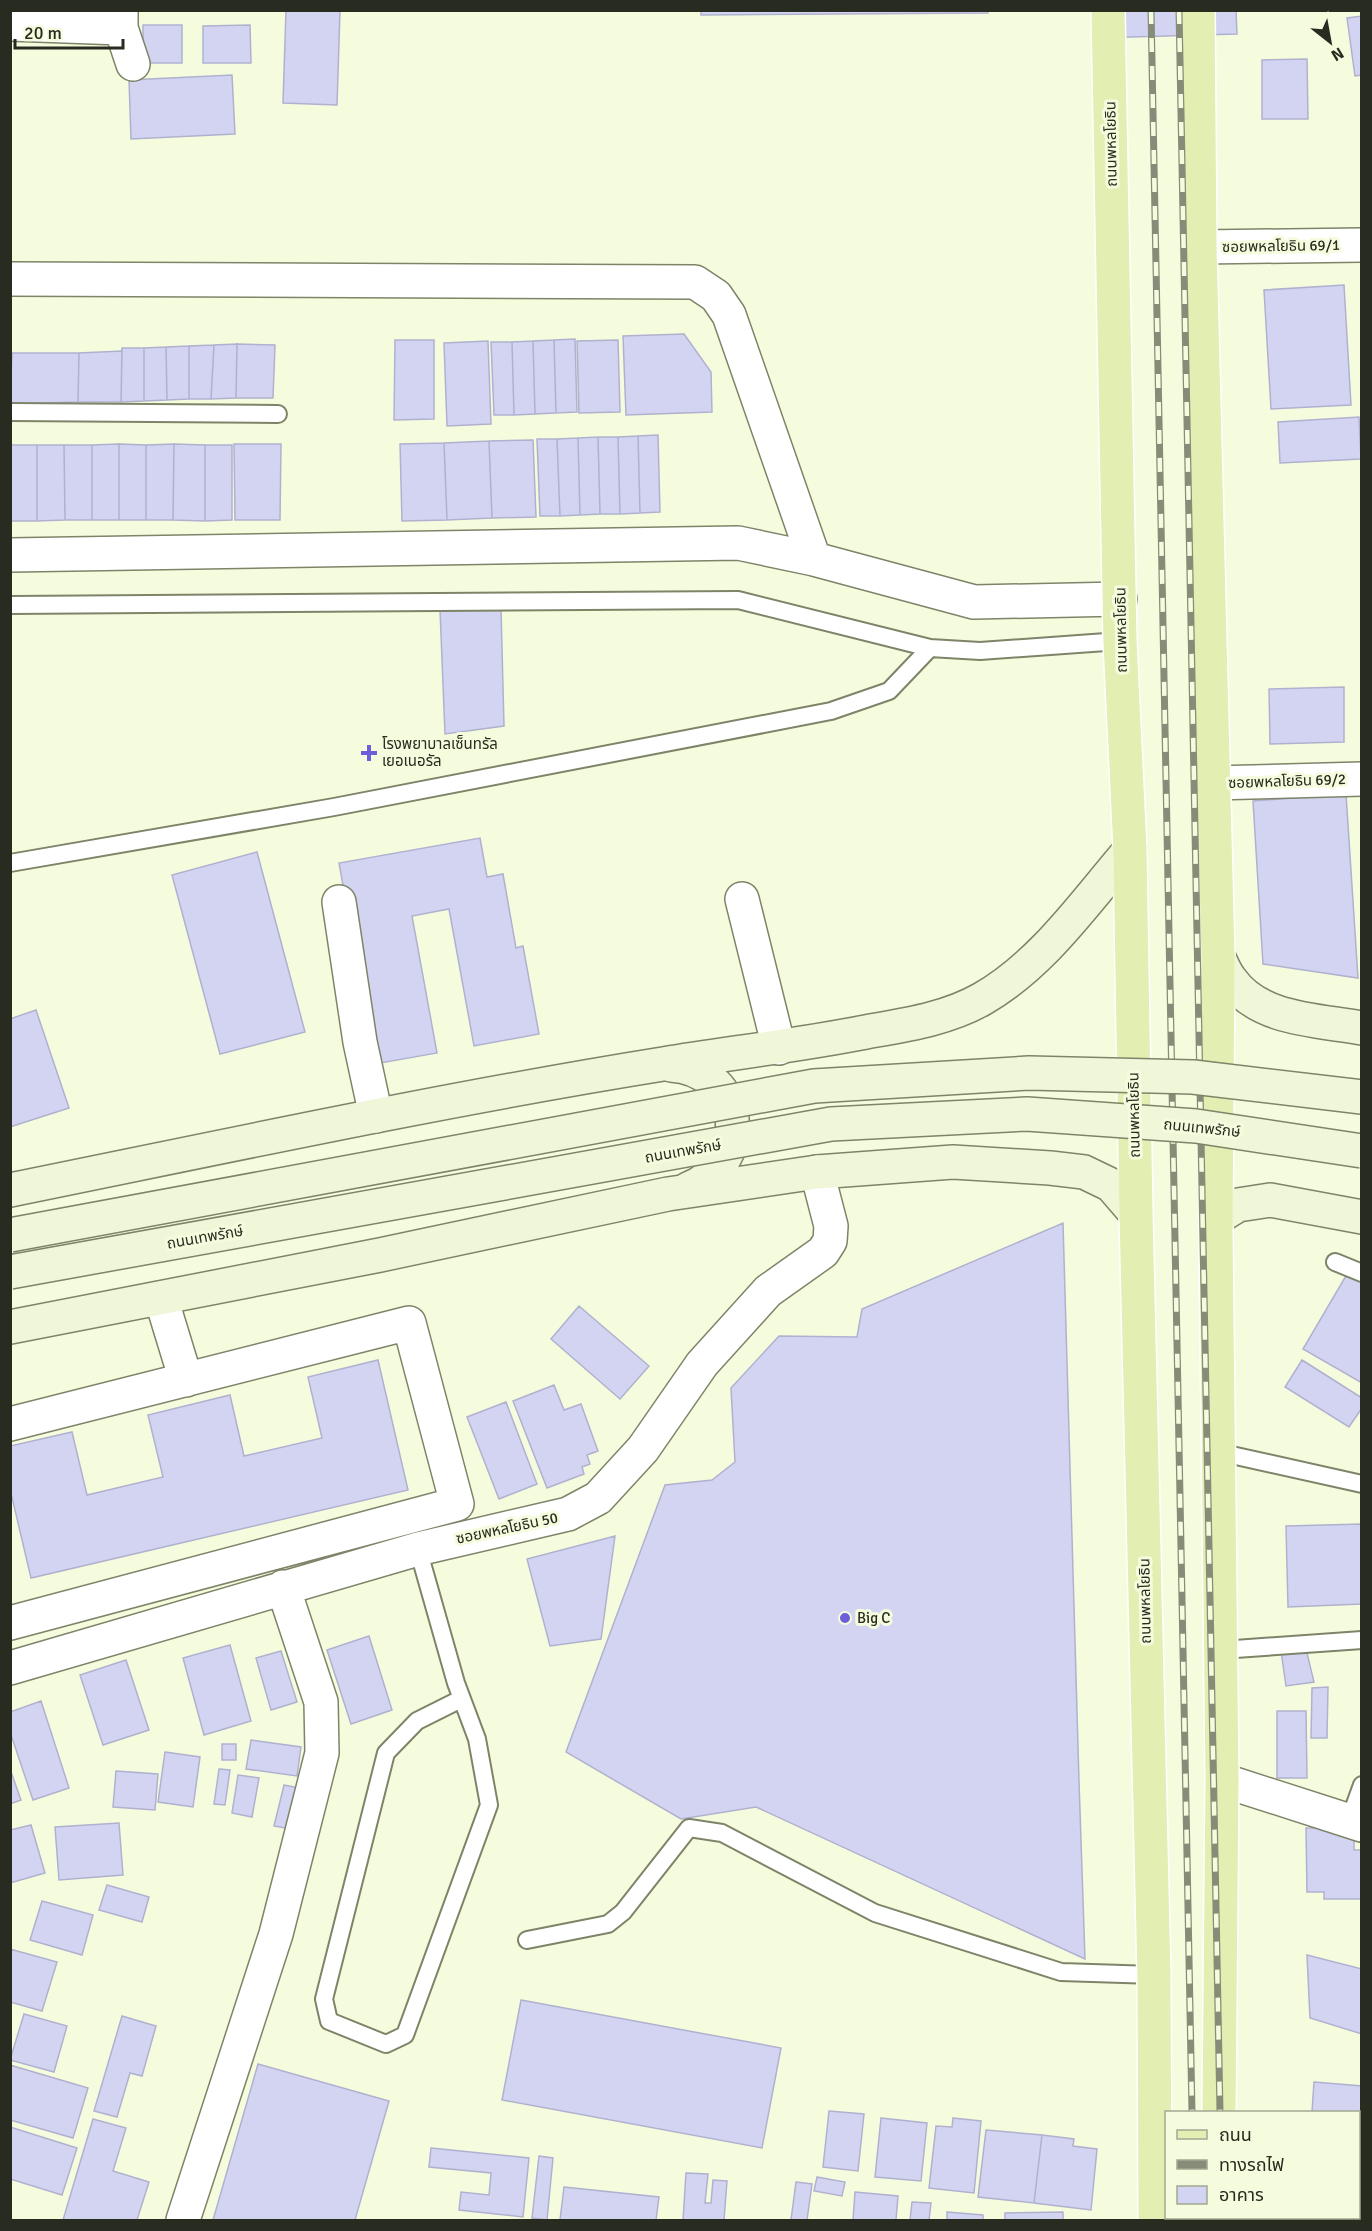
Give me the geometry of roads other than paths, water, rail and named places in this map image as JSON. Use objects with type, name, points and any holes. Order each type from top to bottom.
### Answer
[{"type":"main road","name":"ถนนพหลโยธิน","points":[[1108,10],[1120,641],[1130,850],[1154,1975],[1155,2220]]},
{"type":"main road","points":[[1198,10],[1200,247],[1218,956],[1216,1218],[1222,1780],[1219,2111]]},
{"type":"main road","points":[[10,1190],[376,1116],[663,1064],[779,1048],[926,1022],[981,1000],[1025,969],[1055,940],[1130,850]]},
{"type":"main road","points":[[1218,956],[1231,980],[1249,999],[1273,1012],[1362,1028]]},
{"type":"main road","points":[[663,1064],[684,1066],[705,1075],[720,1089],[731,1110],[733,1127],[727,1155],[715,1172],[701,1184],[683,1191]]},
{"type":"main road","points":[[10,1235],[814,1086],[1029,1073],[1193,1077],[1362,1097]]},
{"type":"main road","name":"ถนนเทพรักษ์","points":[[10,1272],[831,1124],[1027,1114],[1196,1126],[1362,1150]]},
{"type":"main road","points":[[10,1327],[683,1191],[818,1172],[953,1162],[1084,1172],[1111,1185],[1136,1214]]},
{"type":"main road","points":[[1216,1218],[1239,1205],[1270,1200],[1362,1217]]},
{"type":"street","points":[[10,24],[121,19],[133,64]]},
{"type":"street","name":"ซอยพหลโยธิน 69/1","points":[[1200,247],[1362,245]]},
{"type":"street","points":[[10,279],[695,282],[716,296],[729,315],[814,559]]},
{"type":"street","points":[[10,555],[738,543],[814,559],[974,602],[1120,599]]},
{"type":"street","name":"ซอยพหลโยธิน 69/2","points":[[1212,783],[1362,779]]},
{"type":"street","points":[[742,899],[779,1048]]},
{"type":"street","points":[[339,902],[360,1042],[376,1116]]},
{"type":"street","name":"ซอยพหลโยธิน 50","points":[[10,1668],[418,1549],[568,1514],[598,1498],[644,1449],[702,1365],[768,1292],[826,1247],[830,1241],[831,1226],[818,1172]]},
{"type":"street","points":[[161,1298],[186,1380]]},
{"type":"street","points":[[10,1424],[409,1323],[457,1504],[10,1623]]},
{"type":"street","points":[[183,2220],[276,1934],[322,1753],[321,1702],[283,1587]]},
{"type":"street","points":[[1222,1780],[1355,1823]]},
{"type":"lane","points":[[10,412],[278,414]]},
{"type":"lane","points":[[10,605],[738,600],[930,648],[980,651],[1120,641]]},
{"type":"lane","points":[[10,863],[346,805],[831,711],[889,691],[930,648]]},
{"type":"lane","points":[[1335,1262],[1362,1273]]},
{"type":"lane","points":[[1218,1452],[1362,1484]]},
{"type":"lane","points":[[418,1549],[462,1699],[477,1739],[489,1804],[465,1878],[405,2035],[386,2044],[329,2021],[324,1999],[386,1753],[417,1721],[462,1699]]},
{"type":"lane","points":[[1221,1650],[1362,1640]]},
{"type":"lane","points":[[1355,1823],[1362,1785]]},
{"type":"lane","points":[[527,1940],[608,1924],[623,1912],[689,1828],[722,1833],[886,1916],[1061,1972],[1154,1975]]},
{"type":"railway","points":[[1151,10],[1192,2111]]},
{"type":"railway","points":[[1179,10],[1220,2111]]},
{"type":"place","name":"โรงพยาบาลเซ็นทรัล เยอเนอรัล","points":[[369,753]]},
{"type":"place","name":"Big C","points":[[845,1618]]}]
